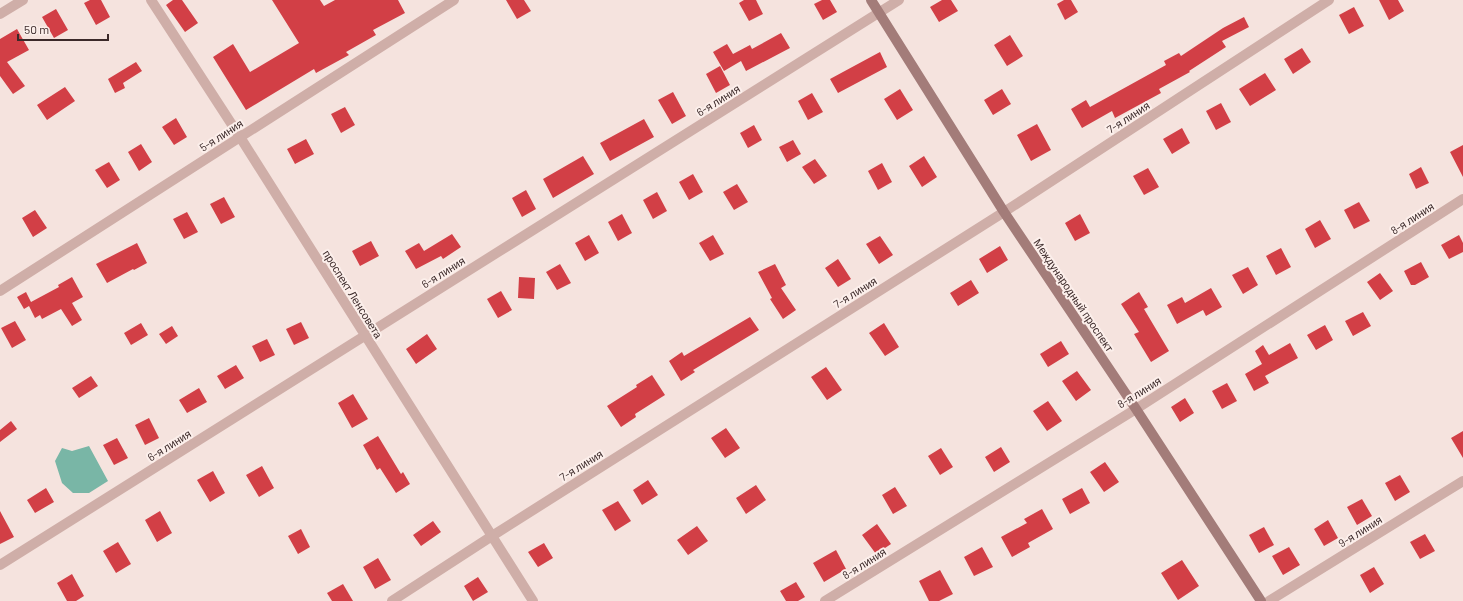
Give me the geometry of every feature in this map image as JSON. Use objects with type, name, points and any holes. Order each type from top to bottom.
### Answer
[{"type":"street","points":[[0,14],[23,0]]},
{"type":"street","name":"проспект Ленсовета","points":[[151,0],[240,137],[533,601]]},
{"type":"street","name":"5-я линия","points":[[0,291],[454,0]]},
{"type":"street","name":"Международный проспект","points":[[871,0],[1004,212],[1136,409],[1261,601]]},
{"type":"street","name":"6-я линия","points":[[0,565],[899,0]]},
{"type":"street","name":"7-я линия","points":[[392,601],[492,536],[1004,212],[1329,0]]},
{"type":"street","name":"8-я линия","points":[[825,601],[1136,409],[1463,199]]},
{"type":"street","name":"9-я линия","points":[[1269,601],[1463,481]]},
{"type":"water","points":[[89,446],[108,481],[89,493],[73,493],[62,483],[55,461],[62,448],[72,451]]},
{"type":"building","points":[[90,0],[101,0],[110,17],[96,25],[84,3]]},
{"type":"building","points":[[173,0],[182,0],[198,23],[185,32],[166,5]]},
{"type":"building","points":[[272,0],[320,0],[324,6],[335,0],[398,0],[405,13],[373,30],[376,35],[346,52],[349,55],[316,73],[314,69],[246,110],[213,57],[233,44],[250,72],[299,43]]},
{"type":"building","points":[[506,0],[524,0],[531,11],[517,19]]},
{"type":"building","points":[[744,0],[756,0],[763,14],[749,21],[739,3]]},
{"type":"building","points":[[822,0],[830,0],[837,12],[823,20],[814,4]]},
{"type":"building","points":[[942,0],[951,0],[958,11],[939,22],[930,7]]},
{"type":"building","points":[[1064,0],[1071,0],[1078,12],[1065,20],[1057,4]]},
{"type":"building","points":[[1379,0],[1398,0],[1404,11],[1389,20]]},
{"type":"building","points":[[1354,7],[1364,26],[1349,34],[1339,15]]},
{"type":"building","points":[[56,9],[68,30],[54,38],[42,17]]},
{"type":"building","points":[[1244,17],[1249,27],[1222,41],[1226,47],[1189,71],[1190,72],[1159,89],[1161,93],[1115,118],[1112,111],[1082,128],[1071,109],[1086,100],[1090,107],[1166,65],[1164,61],[1179,53],[1181,56],[1223,28]]},
{"type":"building","points":[[17,29],[29,50],[7,62],[25,86],[13,94],[0,76],[0,39]]},
{"type":"building","points":[[781,33],[790,48],[746,71],[741,61],[724,71],[713,52],[727,44],[733,54],[750,45],[752,49]]},
{"type":"building","points":[[1010,35],[1023,56],[1007,66],[994,45]]},
{"type":"building","points":[[1302,48],[1311,62],[1293,74],[1284,59]]},
{"type":"building","points":[[880,52],[887,67],[838,93],[830,79]]},
{"type":"building","points":[[136,62],[142,71],[123,83],[125,88],[115,93],[108,79]]},
{"type":"building","points":[[720,66],[730,85],[716,93],[706,74]]},
{"type":"building","points":[[1265,73],[1276,90],[1250,106],[1239,89]]},
{"type":"building","points":[[65,87],[75,101],[47,120],[37,105]]},
{"type":"building","points":[[900,89],[913,110],[897,120],[884,99]]},
{"type":"building","points":[[1002,89],[1011,104],[993,115],[984,100]]},
{"type":"building","points":[[673,92],[686,116],[672,124],[658,100]]},
{"type":"building","points":[[812,93],[823,112],[808,120],[798,101]]},
{"type":"building","points":[[1221,103],[1231,122],[1216,130],[1206,111]]},
{"type":"building","points":[[345,107],[355,125],[341,133],[331,114]]},
{"type":"building","points":[[176,118],[187,137],[174,145],[162,127]]},
{"type":"building","points":[[644,119],[654,137],[610,161],[600,143]]},
{"type":"building","points":[[1037,124],[1051,150],[1031,161],[1017,135]]},
{"type":"building","points":[[754,125],[762,140],[748,148],[740,133]]},
{"type":"building","points":[[1182,128],[1190,143],[1172,154],[1163,139]]},
{"type":"building","points":[[306,139],[314,154],[295,164],[287,149]]},
{"type":"building","points":[[793,140],[801,154],[787,162],[779,147]]},
{"type":"building","points":[[141,144],[152,162],[139,171],[128,152]]},
{"type":"building","points":[[1463,145],[1463,177],[1450,152]]},
{"type":"building","points":[[583,156],[594,174],[553,198],[543,179]]},
{"type":"building","points":[[924,156],[937,177],[922,187],[909,166]]},
{"type":"building","points":[[815,159],[827,176],[814,184],[802,167]]},
{"type":"building","points":[[109,162],[120,180],[107,188],[95,170]]},
{"type":"building","points":[[882,163],[892,182],[878,190],[868,171]]},
{"type":"building","points":[[1421,167],[1429,183],[1416,189],[1409,174]]},
{"type":"building","points":[[1148,168],[1159,187],[1144,195],[1133,176]]},
{"type":"building","points":[[693,174],[703,192],[689,200],[679,182]]},
{"type":"building","points":[[737,184],[748,202],[734,210],[723,192]]},
{"type":"building","points":[[526,190],[536,209],[522,217],[512,198]]},
{"type":"building","points":[[657,192],[667,211],[653,219],[643,200]]},
{"type":"building","points":[[224,197],[235,217],[221,224],[210,204]]},
{"type":"building","points":[[1359,202],[1370,221],[1354,229],[1344,210]]},
{"type":"building","points":[[35,210],[47,228],[33,237],[22,218]]},
{"type":"building","points":[[187,212],[198,232],[184,239],[173,219]]},
{"type":"building","points":[[622,214],[632,233],[618,241],[608,222]]},
{"type":"building","points":[[1080,214],[1090,233],[1075,241],[1065,223]]},
{"type":"building","points":[[1320,220],[1331,239],[1315,248],[1305,229]]},
{"type":"building","points":[[452,234],[461,247],[443,259],[441,256],[416,269],[405,251],[419,243],[424,251]]},
{"type":"building","points":[[589,235],[599,253],[585,261],[575,243]]},
{"type":"building","points":[[713,235],[724,254],[710,261],[699,243]]},
{"type":"building","points":[[1459,235],[1463,243],[1463,252],[1449,259],[1441,245]]},
{"type":"building","points":[[880,236],[893,255],[879,264],[866,244]]},
{"type":"building","points":[[371,241],[379,256],[360,266],[352,251]]},
{"type":"building","points":[[137,243],[147,263],[107,283],[96,264]]},
{"type":"building","points":[[1000,246],[1008,260],[987,273],[979,259]]},
{"type":"building","points":[[1281,248],[1291,267],[1276,275],[1266,256]]},
{"type":"building","points":[[838,259],[851,279],[838,287],[825,268]]},
{"type":"building","points":[[1421,262],[1429,277],[1415,285],[1411,285],[1404,271]]},
{"type":"building","points":[[560,264],[571,283],[557,290],[546,272]]},
{"type":"building","points":[[775,264],[786,285],[781,288],[796,310],[783,319],[770,299],[772,298],[758,272]]},
{"type":"building","points":[[1248,267],[1258,285],[1243,294],[1232,275]]},
{"type":"building","points":[[1380,273],[1393,291],[1380,300],[1367,282]]},
{"type":"building","points":[[72,277],[83,297],[72,303],[82,320],[72,326],[61,309],[42,319],[40,315],[35,318],[29,306],[24,309],[17,297],[26,292],[31,302],[59,287],[58,285]]},
{"type":"building","points":[[519,277],[535,278],[534,299],[518,298]]},
{"type":"building","points":[[971,280],[979,293],[958,306],[950,293]]},
{"type":"building","points":[[1211,288],[1222,307],[1206,316],[1203,310],[1177,324],[1167,305],[1182,297],[1185,303]]},
{"type":"building","points":[[501,291],[512,310],[498,318],[487,299]]},
{"type":"building","points":[[1139,292],[1148,307],[1144,309],[1169,351],[1151,362],[1134,334],[1139,332],[1121,304]]},
{"type":"building","points":[[1363,312],[1371,326],[1353,336],[1345,321]]},
{"type":"building","points":[[750,317],[759,330],[693,370],[695,372],[681,381],[669,361],[682,352],[684,356]]},
{"type":"building","points":[[15,321],[26,340],[12,348],[1,328]]},
{"type":"building","points":[[301,322],[309,338],[294,345],[286,329]]},
{"type":"building","points":[[141,323],[148,335],[131,345],[124,333]]},
{"type":"building","points":[[884,323],[899,347],[885,356],[869,333]]},
{"type":"building","points":[[1325,325],[1333,340],[1316,350],[1307,335]]},
{"type":"building","points":[[172,326],[178,336],[166,344],[159,334]]},
{"type":"building","points":[[427,334],[437,349],[416,364],[406,349]]},
{"type":"building","points":[[267,339],[275,355],[260,362],[252,346]]},
{"type":"building","points":[[1061,341],[1069,354],[1048,367],[1040,354]]},
{"type":"building","points":[[1290,343],[1298,358],[1265,376],[1269,383],[1254,391],[1245,374],[1262,364],[1255,351],[1263,345],[1269,355]]},
{"type":"building","points":[[236,365],[244,378],[225,389],[217,376]]},
{"type":"building","points":[[826,367],[842,390],[827,400],[811,377]]},
{"type":"building","points":[[1077,371],[1091,390],[1076,401],[1062,381]]},
{"type":"building","points":[[652,375],[665,395],[635,414],[636,417],[621,427],[607,406],[637,387],[636,385]]},
{"type":"building","points":[[91,376],[98,386],[79,398],[72,388]]},
{"type":"building","points":[[1227,383],[1237,401],[1222,409],[1212,391]]},
{"type":"building","points":[[199,388],[207,402],[187,413],[179,400]]},
{"type":"building","points":[[353,394],[368,419],[352,428],[338,403]]},
{"type":"building","points":[[1185,398],[1194,413],[1180,422],[1171,407]]},
{"type":"building","points":[[1048,401],[1062,421],[1047,431],[1033,411]]},
{"type":"building","points":[[149,418],[159,438],[145,445],[135,425]]},
{"type":"building","points":[[11,421],[17,429],[0,442],[0,430]]},
{"type":"building","points":[[726,428],[740,448],[725,458],[711,438]]},
{"type":"building","points":[[1463,431],[1463,458],[1451,438]]},
{"type":"building","points":[[378,436],[401,474],[403,472],[410,484],[396,493],[380,468],[377,470],[363,445]]},
{"type":"building","points":[[117,438],[128,458],[114,465],[103,445]]},
{"type":"building","points":[[1001,447],[1010,462],[994,472],[985,457]]},
{"type":"building","points":[[941,448],[953,467],[940,475],[928,456]]},
{"type":"building","points":[[1105,462],[1119,482],[1104,492],[1090,472]]},
{"type":"building","points":[[262,466],[274,488],[259,497],[246,475]]},
{"type":"building","points":[[213,471],[225,493],[210,502],[197,480]]},
{"type":"building","points":[[1400,475],[1410,492],[1395,501],[1385,483]]},
{"type":"building","points":[[648,480],[658,495],[642,505],[633,490]]},
{"type":"building","points":[[756,485],[766,500],[746,514],[736,498]]},
{"type":"building","points":[[895,487],[907,506],[893,514],[882,495]]},
{"type":"building","points":[[46,488],[54,502],[35,513],[27,500]]},
{"type":"building","points":[[1082,488],[1090,503],[1070,514],[1062,499]]},
{"type":"building","points":[[1362,499],[1372,516],[1357,525],[1347,507]]},
{"type":"building","points":[[618,501],[631,521],[615,531],[602,510]]},
{"type":"building","points":[[1042,509],[1053,529],[1028,543],[1030,547],[1012,557],[1001,537],[1027,523],[1024,519]]},
{"type":"building","points":[[0,511],[14,537],[0,544]]},
{"type":"building","points":[[160,511],[172,533],[157,542],[145,520]]},
{"type":"building","points":[[1328,520],[1338,538],[1324,546],[1314,529]]},
{"type":"building","points":[[433,521],[441,532],[421,546],[413,535]]},
{"type":"building","points":[[877,524],[891,544],[876,554],[862,535]]},
{"type":"building","points":[[697,526],[708,541],[688,555],[677,540]]},
{"type":"building","points":[[1264,527],[1274,545],[1259,553],[1249,535]]},
{"type":"building","points":[[301,529],[310,547],[298,554],[288,536]]},
{"type":"building","points":[[1425,534],[1435,551],[1420,559],[1410,542]]},
{"type":"building","points":[[118,542],[131,564],[116,573],[103,551]]},
{"type":"building","points":[[544,543],[553,558],[538,567],[528,552]]},
{"type":"building","points":[[982,547],[993,567],[974,576],[964,557]]},
{"type":"building","points":[[1289,547],[1300,565],[1283,575],[1272,556]]},
{"type":"building","points":[[836,550],[846,569],[824,582],[813,563]]},
{"type":"building","points":[[378,558],[391,580],[375,589],[363,567]]},
{"type":"building","points":[[1182,560],[1199,586],[1178,600],[1161,573]]},
{"type":"building","points":[[1374,567],[1384,584],[1370,593],[1360,575]]},
{"type":"building","points":[[940,570],[953,594],[939,601],[929,601],[919,581]]},
{"type":"building","points":[[72,574],[84,596],[76,601],[67,601],[57,583]]},
{"type":"building","points":[[478,577],[488,592],[473,601],[464,586]]},
{"type":"building","points":[[796,582],[805,597],[798,601],[786,601],[780,591]]},
{"type":"building","points":[[343,584],[353,601],[332,601],[327,593]]}]
